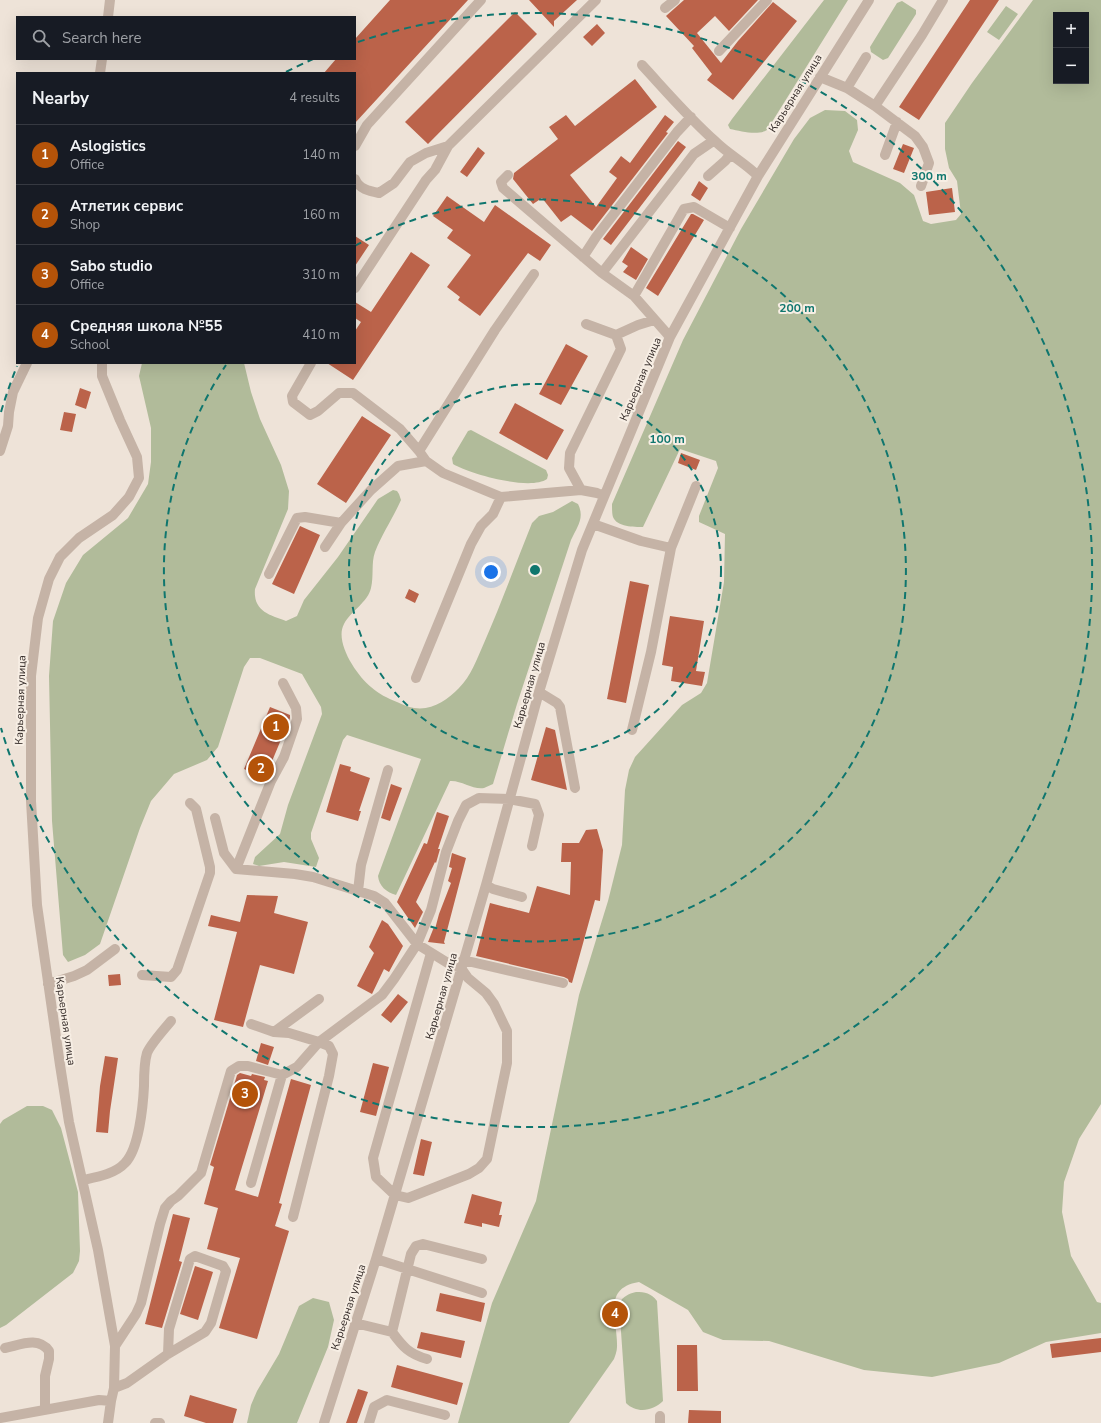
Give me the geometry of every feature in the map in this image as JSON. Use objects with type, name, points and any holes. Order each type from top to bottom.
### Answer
[{"type":"street","points":[[108,16],[110,0]]},
{"type":"street","points":[[356,144],[367,125],[481,0]]},
{"type":"street","points":[[356,286],[426,180],[435,170],[448,146],[596,0]]},
{"type":"street","points":[[666,8],[675,0]]},
{"type":"street","points":[[719,51],[767,0]]},
{"type":"street","name":"Карьерная улица","points":[[324,1423],[395,1196],[486,885],[539,692],[582,550],[670,337],[758,176],[869,0]]},
{"type":"street","points":[[875,106],[922,35],[943,0]]},
{"type":"street","points":[[846,88],[866,57]]},
{"type":"street","points":[[100,72],[102,60]]},
{"type":"street","points":[[642,65],[714,141],[758,176]]},
{"type":"street","points":[[820,77],[846,88],[875,106],[915,136],[923,147],[929,163],[921,186]]},
{"type":"street","points":[[583,257],[596,237],[690,117]]},
{"type":"street","points":[[885,155],[897,122]]},
{"type":"street","points":[[602,273],[694,154],[714,141]]},
{"type":"street","points":[[356,182],[366,191],[379,193],[394,183],[410,162],[426,153],[448,146]]},
{"type":"street","points":[[708,176],[725,161],[730,154]]},
{"type":"street","points":[[508,175],[501,182],[503,188],[602,273],[634,296],[670,337]]},
{"type":"street","points":[[634,296],[684,209],[694,207],[730,228]]},
{"type":"street","points":[[419,451],[495,330],[534,274]]},
{"type":"street","points":[[586,324],[616,335],[638,325],[654,320]]},
{"type":"street","points":[[581,490],[569,468],[570,453],[621,349],[616,335]]},
{"type":"street","points":[[0,450],[8,426],[13,392],[27,364]]},
{"type":"street","name":"Карьерная улица","points":[[102,364],[102,376],[137,457],[139,478],[129,497],[113,515],[80,538],[60,557],[49,579],[38,618],[30,676],[31,800],[37,904],[67,1108],[98,1250],[115,1346],[114,1388],[108,1423]]},
{"type":"street","points":[[310,364],[292,396],[293,402],[310,415],[318,411],[339,392],[353,393],[400,429],[426,461],[443,473],[501,497],[581,490],[604,496]]},
{"type":"street","points":[[325,547],[341,523],[371,490],[398,466],[426,461]]},
{"type":"street","points":[[632,730],[651,652],[672,548],[696,486]]},
{"type":"street","points":[[416,678],[471,544],[481,526],[493,514],[501,497]]},
{"type":"street","points":[[270,574],[297,518],[341,523]]},
{"type":"street","points":[[592,524],[641,541],[672,548]]},
{"type":"street","points":[[236,869],[271,781],[284,757],[298,719],[296,708],[283,682]]},
{"type":"street","points":[[539,692],[557,703],[560,707],[575,788]]},
{"type":"street","points":[[358,891],[361,865],[388,770]]},
{"type":"street","points":[[115,1346],[136,1314],[141,1303],[165,1208],[201,1173],[231,1071],[239,1066],[248,1066],[282,1075],[298,1066],[320,1042],[382,995],[417,944],[431,910],[446,852],[466,805],[479,798],[509,799],[535,804],[539,815],[532,846]]},
{"type":"street","points":[[142,975],[171,977],[177,970],[210,873],[210,867],[196,809],[190,803]]},
{"type":"street","points":[[215,818],[224,853],[236,869],[296,874],[313,877],[374,896],[385,903],[417,944],[451,965],[462,964],[563,983]]},
{"type":"street","points":[[206,851],[221,841]]},
{"type":"street","points":[[486,885],[493,889],[522,897]]},
{"type":"street","points":[[48,984],[74,976],[87,970],[115,949]]},
{"type":"street","points":[[431,953],[373,1158],[376,1177],[395,1196],[408,1198],[469,1174],[479,1168],[487,1159],[507,1063],[507,1031],[494,1004],[486,993],[468,978],[462,964]]},
{"type":"street","points":[[274,1032],[319,999]]},
{"type":"street","points":[[83,1180],[95,1178],[116,1171],[126,1163],[133,1148],[142,1114],[147,1051],[171,1021]]},
{"type":"street","points":[[251,1024],[274,1032],[289,1033],[320,1042],[329,1046],[333,1054],[329,1076],[293,1217]]},
{"type":"street","points":[[251,1183],[282,1075]]},
{"type":"street","points":[[392,1332],[412,1254],[416,1246],[424,1244],[482,1259]]},
{"type":"street","points":[[114,1388],[127,1383],[168,1354],[205,1332],[211,1323],[226,1271],[223,1266],[195,1256],[190,1258],[169,1329],[168,1354]]},
{"type":"street","points":[[376,1259],[482,1293]]},
{"type":"street","points":[[355,1323],[392,1332],[404,1348],[416,1356],[427,1359]]},
{"type":"street","points":[[5,1348],[35,1342],[42,1344],[49,1351],[49,1359],[45,1376],[45,1410]]},
{"type":"street","points":[[0,1418],[99,1400],[111,1401]]},
{"type":"street","points":[[369,1423],[374,1407],[387,1400],[445,1415]]},
{"type":"street","points":[[155,1423],[160,1423]]},
{"type":"green space","points":[[824,0],[848,0],[767,130],[754,133],[730,129],[728,125],[732,119]]},
{"type":"green space","points":[[1033,0],[1101,0],[1101,1104],[1079,1139],[1064,1182],[1062,1212],[1071,1256],[1097,1302],[1101,1303],[1101,1333],[1046,1342],[999,1363],[932,1377],[864,1370],[769,1341],[723,1340],[703,1332],[688,1310],[639,1282],[627,1285],[620,1291],[616,1298],[614,1317],[617,1347],[614,1359],[569,1423],[458,1423],[492,1303],[536,1201],[579,995],[608,901],[622,845],[625,790],[629,770],[635,757],[682,705],[701,693],[707,683],[724,582],[725,534],[699,522],[699,516],[718,468],[716,461],[680,449],[643,527],[626,526],[618,523],[613,517],[612,504],[683,340],[741,229],[794,139],[810,118],[825,110],[845,111],[857,120],[858,130],[849,151],[853,162],[900,183],[914,195],[923,221],[931,224],[956,220],[961,214],[957,181],[949,168],[945,149],[945,123],[972,83]]},
{"type":"green space","points":[[902,1],[916,10],[916,14],[888,58],[883,60],[871,52],[870,47],[897,3]]},
{"type":"green space","points":[[1006,6],[1018,14],[999,40],[987,32]]},
{"type":"green space","points":[[142,364],[244,364],[251,392],[260,419],[281,465],[289,491],[288,509],[255,589],[255,596],[259,607],[274,617],[286,621],[297,616],[304,600],[338,557],[378,499],[393,490],[397,491],[401,500],[375,552],[371,588],[363,602],[344,624],[342,640],[348,658],[365,682],[383,696],[407,706],[414,708],[427,708],[439,704],[454,692],[467,678],[490,628],[532,523],[539,516],[553,512],[572,501],[578,504],[581,514],[578,527],[571,540],[517,704],[493,784],[480,788],[450,781],[396,895],[384,888],[380,883],[378,876],[421,759],[347,735],[343,740],[311,833],[311,839],[319,858],[316,867],[284,862],[259,866],[253,864],[255,857],[280,834],[288,805],[322,714],[321,707],[302,674],[260,658],[250,658],[244,667],[218,747],[207,760],[174,774],[151,801],[140,828],[100,944],[85,955],[68,962],[63,955],[52,821],[49,676],[53,621],[66,583],[83,555],[128,518],[148,484],[151,462],[151,428],[139,376]]},
{"type":"green space","points":[[471,430],[546,470],[548,475],[547,479],[539,482],[528,483],[500,480],[472,472],[453,464],[452,458],[468,431]]},
{"type":"green space","points":[[27,1106],[43,1106],[52,1110],[61,1128],[78,1192],[79,1261],[73,1273],[6,1325],[0,1328],[0,1124],[3,1120]]},
{"type":"green space","points":[[636,1292],[648,1294],[657,1301],[663,1401],[655,1407],[645,1410],[635,1409],[626,1403],[619,1303],[626,1296]]},
{"type":"green space","points":[[313,1298],[329,1302],[334,1320],[328,1347],[297,1423],[247,1423],[251,1405],[257,1391],[279,1354],[299,1306]]},
{"type":"building","points":[[390,0],[468,0],[356,122],[356,72],[325,72],[335,60],[356,60],[356,38]]},
{"type":"building","points":[[529,0],[577,0],[554,21],[554,27]]},
{"type":"building","points":[[684,0],[758,0],[729,31],[715,16],[697,33],[721,63],[738,41],[773,2],[797,21],[733,100],[707,80],[712,74],[692,48],[694,46],[666,16]]},
{"type":"building","points":[[970,0],[999,0],[919,120],[899,107]]},
{"type":"building","points":[[515,12],[537,34],[428,144],[405,122]]},
{"type":"building","points":[[597,24],[605,33],[592,46],[583,37]]},
{"type":"building","points":[[635,79],[657,107],[570,175],[596,207],[617,178],[609,172],[621,156],[630,163],[665,115],[674,122],[666,132],[668,133],[592,231],[571,215],[561,222],[542,198],[533,204],[513,179],[514,173],[558,139],[549,127],[566,115],[575,126]]},
{"type":"building","points":[[678,141],[686,147],[611,245],[603,239]]},
{"type":"building","points":[[903,144],[914,148],[904,173],[893,169]]},
{"type":"building","points":[[478,147],[485,153],[467,177],[460,172]]},
{"type":"building","points":[[699,181],[708,188],[700,201],[691,195]]},
{"type":"building","points":[[952,188],[955,212],[929,215],[926,192]]},
{"type":"building","points":[[447,196],[484,222],[495,205],[551,245],[540,261],[528,253],[480,316],[458,300],[460,297],[447,287],[471,255],[447,238],[453,230],[433,216]]},
{"type":"building","points":[[691,214],[704,220],[658,296],[646,288]]},
{"type":"building","points":[[356,237],[369,245],[356,264]]},
{"type":"building","points":[[631,247],[648,259],[636,280],[623,272],[628,266],[622,262]]},
{"type":"building","points":[[411,252],[430,265],[353,380],[329,364],[356,364],[356,330],[361,322],[356,319],[356,303],[371,312]]},
{"type":"building","points":[[566,344],[588,356],[561,405],[539,394]]},
{"type":"building","points":[[80,388],[91,392],[86,409],[75,405]]},
{"type":"building","points":[[515,403],[564,430],[547,460],[499,433]]},
{"type":"building","points":[[64,412],[76,414],[72,432],[60,430]]},
{"type":"building","points":[[362,416],[391,435],[346,503],[317,484]]},
{"type":"building","points":[[681,453],[700,460],[696,470],[678,463]]},
{"type":"building","points":[[300,526],[320,535],[294,594],[272,584]]},
{"type":"building","points":[[630,581],[649,585],[626,703],[607,699]]},
{"type":"building","points":[[409,589],[419,594],[415,603],[405,598]]},
{"type":"building","points":[[670,616],[704,621],[696,671],[705,672],[702,686],[671,681],[673,667],[662,665]]},
{"type":"building","points":[[270,707],[290,715],[290,718],[265,778],[244,769]]},
{"type":"building","points":[[546,727],[555,730],[567,790],[531,780]]},
{"type":"building","points":[[340,764],[351,767],[350,771],[370,778],[359,811],[361,811],[358,821],[326,812]]},
{"type":"building","points":[[391,784],[402,788],[390,821],[381,818]]},
{"type":"building","points":[[437,812],[449,816],[438,849],[440,849],[436,863],[435,862],[416,902],[423,912],[415,928],[397,902],[424,843],[427,844]]},
{"type":"building","points":[[597,829],[603,850],[600,901],[595,900],[572,983],[564,977],[476,956],[490,903],[529,913],[537,886],[570,895],[571,862],[561,862],[562,843],[579,843],[586,830]]},
{"type":"building","points":[[452,853],[466,858],[444,942],[445,944],[428,942],[434,927],[435,929],[451,883],[448,881],[452,868],[449,867]]},
{"type":"building","points":[[247,895],[278,896],[274,913],[308,922],[294,974],[260,965],[243,1027],[214,1020],[237,932],[208,926],[211,915],[240,922]]},
{"type":"building","points":[[382,920],[388,924],[403,946],[389,972],[384,969],[372,994],[357,986],[374,953],[369,947]]},
{"type":"building","points":[[120,974],[121,985],[109,986],[108,975]]},
{"type":"building","points":[[398,994],[408,1002],[391,1023],[381,1015]]},
{"type":"building","points":[[261,1043],[274,1047],[268,1065],[256,1061]]},
{"type":"building","points":[[105,1056],[118,1058],[108,1133],[96,1132],[100,1086]]},
{"type":"building","points":[[373,1063],[389,1067],[376,1116],[360,1112]]},
{"type":"building","points":[[240,1073],[251,1076],[252,1074],[265,1077],[264,1080],[268,1081],[235,1190],[258,1197],[291,1079],[311,1085],[279,1203],[282,1204],[275,1226],[289,1231],[257,1339],[219,1328],[240,1258],[207,1249],[218,1208],[204,1204],[214,1167],[210,1165],[237,1075]]},
{"type":"building","points":[[421,1139],[432,1142],[424,1176],[413,1174]]},
{"type":"building","points":[[472,1194],[502,1202],[499,1215],[502,1215],[499,1227],[482,1223],[482,1227],[464,1223]]},
{"type":"building","points":[[173,1214],[190,1218],[179,1261],[182,1262],[162,1328],[145,1324]]},
{"type":"building","points":[[195,1266],[213,1272],[198,1320],[180,1314]]},
{"type":"building","points":[[440,1293],[485,1303],[481,1322],[436,1311]]},
{"type":"building","points":[[421,1332],[465,1341],[461,1358],[417,1348]]},
{"type":"building","points":[[1101,1338],[1101,1352],[1052,1358],[1050,1344]]},
{"type":"building","points":[[677,1345],[697,1345],[698,1391],[677,1391]]},
{"type":"building","points":[[397,1365],[463,1383],[457,1405],[391,1387]]},
{"type":"building","points":[[358,1389],[368,1392],[357,1423],[346,1423]]},
{"type":"building","points":[[190,1395],[237,1409],[233,1423],[206,1423],[184,1416]]},
{"type":"building","points":[[689,1410],[721,1411],[721,1423],[688,1423]]},
{"type":"place","name":"Aslogistics","points":[[276,727]]},
{"type":"place","name":"Атлетик сервис","points":[[261,769]]},
{"type":"place","name":"Sabo studio","points":[[245,1094]]},
{"type":"place","name":"Средняя школа №55","points":[[615,1314]]}]
